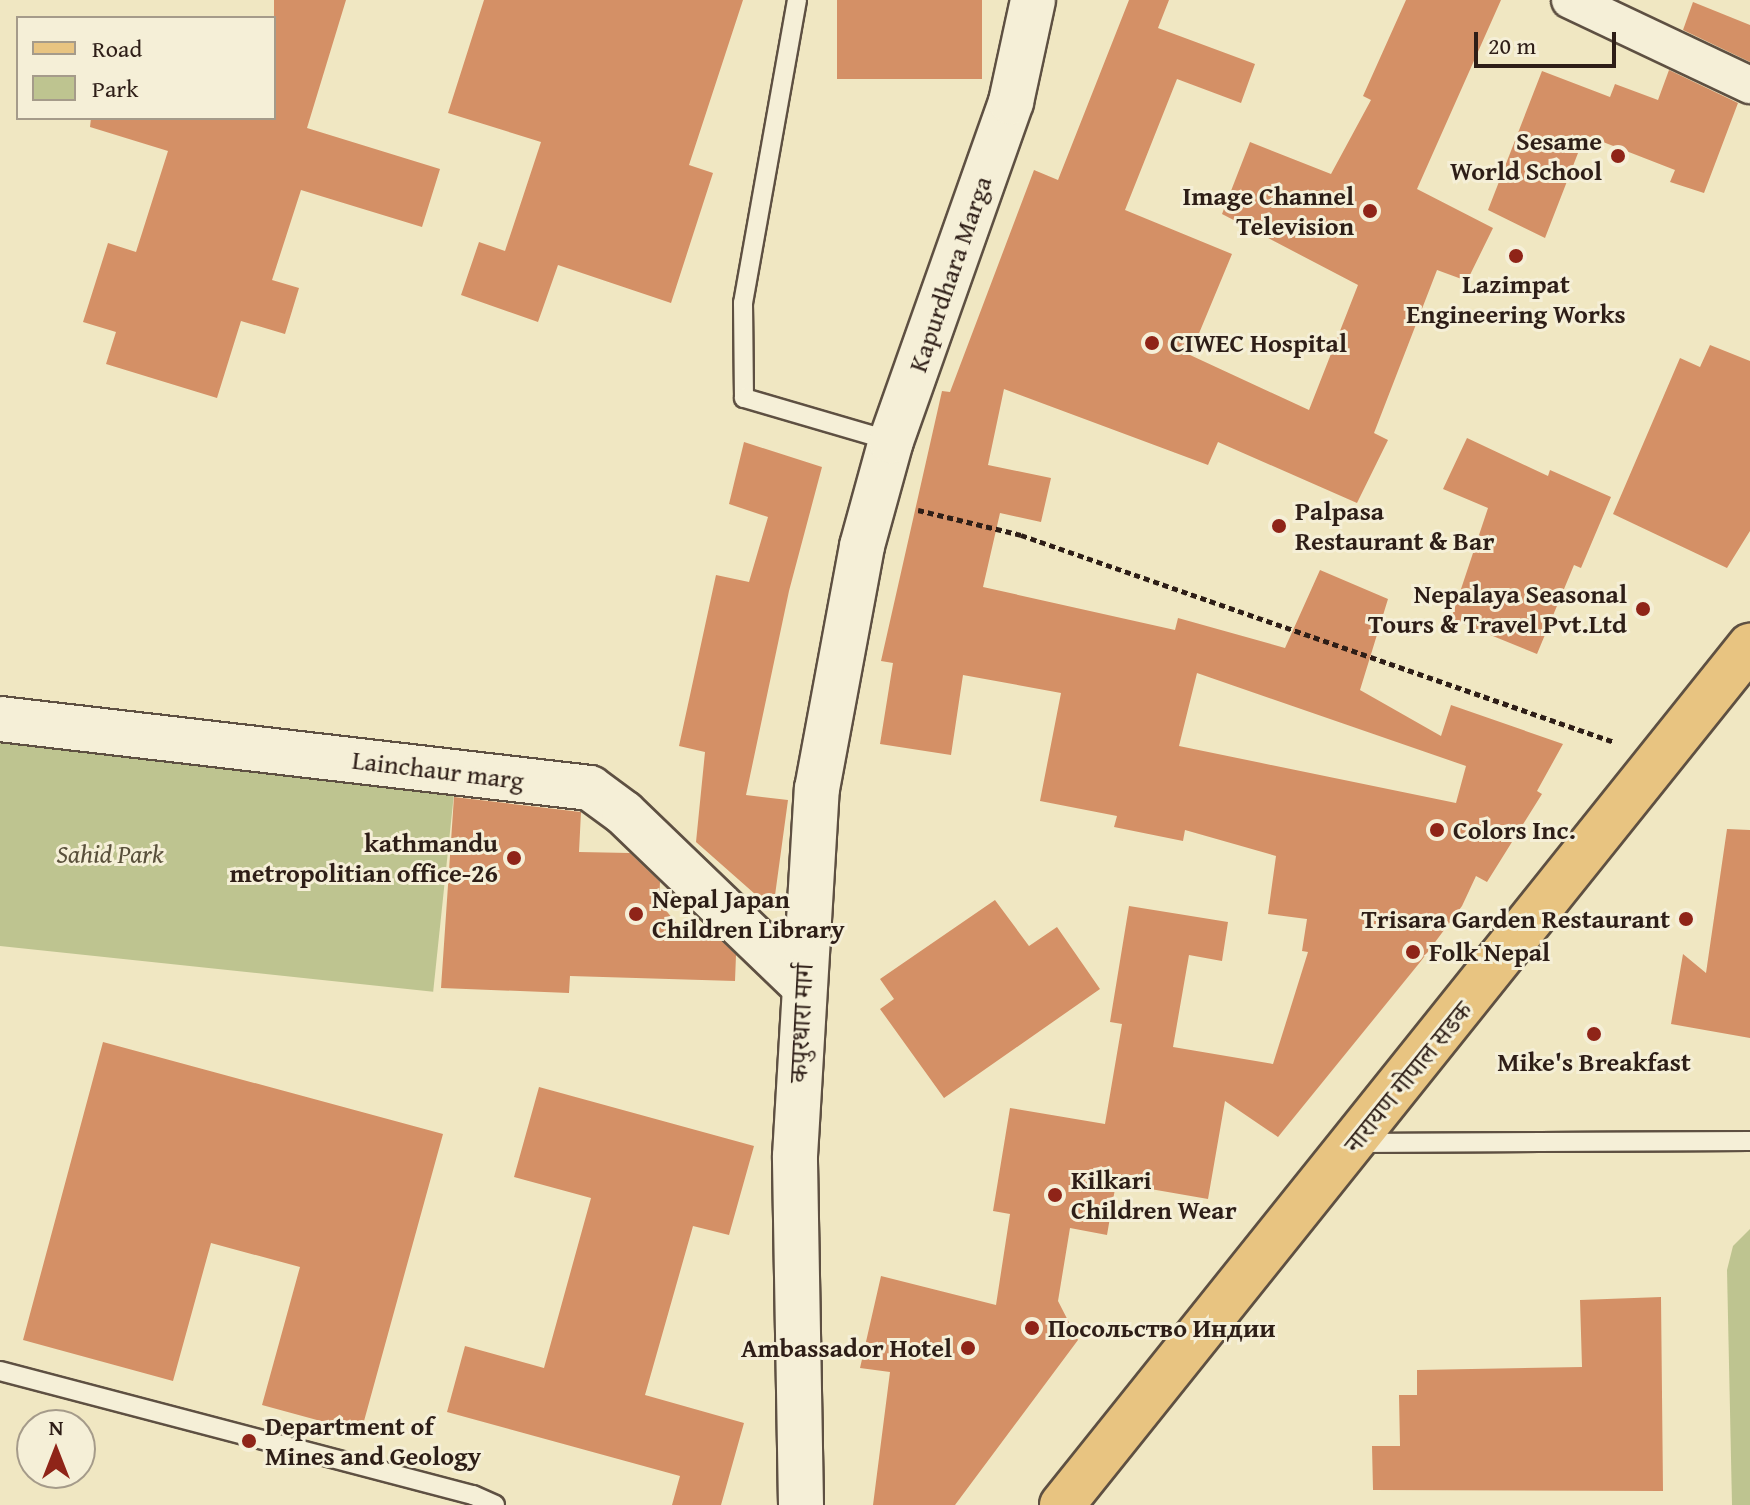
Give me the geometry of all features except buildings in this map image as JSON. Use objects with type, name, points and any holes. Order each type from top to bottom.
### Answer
[{"type":"main road","name":"नारायण गोपाल सडक","points":[[1062,1505],[1750,646]]},
{"type":"street","name":"Kapurdhara Marga","points":[[862,546],[891,441],[1011,102],[1033,0]]},
{"type":"street","points":[[1570,0],[1750,85]]},
{"type":"street","name":"कपुरधारा मार्ग","points":[[801,1505],[795,1156],[802,984],[817,789],[862,546]]},
{"type":"street","name":"Lainchaur marg","points":[[0,719],[590,788],[624,813],[802,984]]},
{"type":"lane","points":[[797,0],[743,303],[744,398],[891,441]]},
{"type":"lane","points":[[1355,1143],[1750,1141]]},
{"type":"lane","points":[[0,1371],[473,1495],[495,1505]]},
{"type":"path","points":[[874,500],[1021,535],[1661,759]]},
{"type":"green space","name":"Sahid Park","points":[[0,741],[454,789],[433,992],[0,946]]},
{"type":"green space","points":[[1750,1229],[1750,1505],[1732,1505],[1727,1270],[1733,1246]]},
{"type":"place","name":"Sesame World School","points":[[1618,156]]},
{"type":"place","name":"Image Channel Television","points":[[1370,211]]},
{"type":"place","name":"Lazimpat Engineering Works","points":[[1516,256]]},
{"type":"place","name":"CIWEC Hospital","points":[[1152,343]]},
{"type":"place","name":"Palpasa Restaurant & Bar","points":[[1279,526]]},
{"type":"place","name":"Nepalaya Seasonal Tours & Travel Pvt.Ltd","points":[[1643,609]]},
{"type":"place","name":"Colors Inc.","points":[[1437,830]]},
{"type":"place","name":"kathmandu metropolitian office-26","points":[[514,858]]},
{"type":"place","name":"Nepal Japan Children Library","points":[[636,914]]},
{"type":"place","name":"Trisara Garden Restaurant","points":[[1686,919]]},
{"type":"place","name":"Folk Nepal","points":[[1413,952]]},
{"type":"place","name":"Mike's Breakfast","points":[[1594,1034]]},
{"type":"place","name":"Kilkari Children Wear","points":[[1055,1195]]},
{"type":"place","name":"Посольство Индии","points":[[1032,1328]]},
{"type":"place","name":"Ambassador Hotel","points":[[968,1348]]},
{"type":"place","name":"Department of Mines and Geology","points":[[249,1441]]}]
